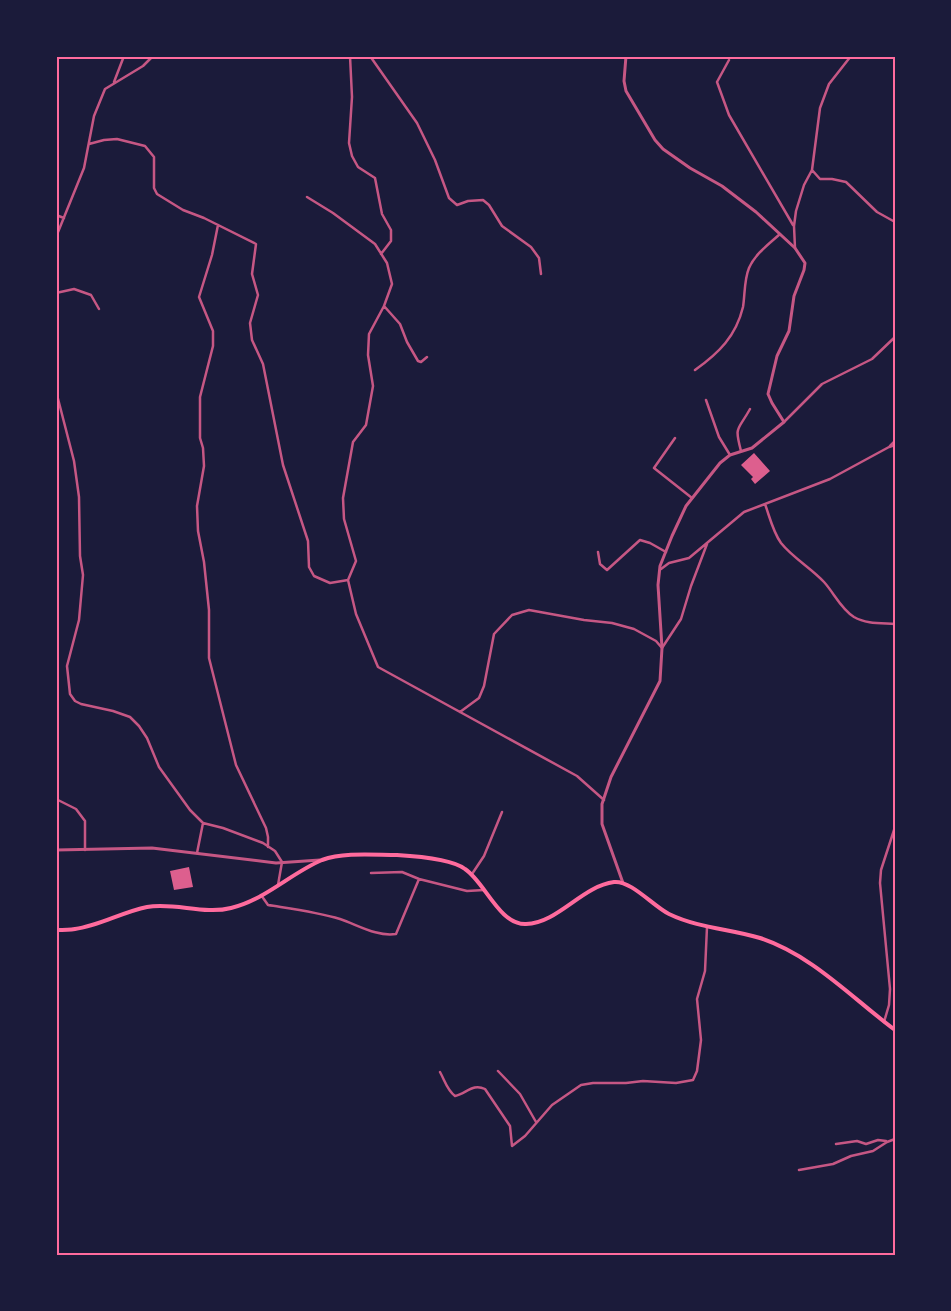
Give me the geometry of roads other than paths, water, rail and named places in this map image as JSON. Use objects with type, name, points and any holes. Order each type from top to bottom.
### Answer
[{"type":"main road","points":[[56,930],[76,929],[148,907],[231,908],[261,895],[323,860],[348,856],[399,855],[452,862],[465,869],[472,874],[499,909],[516,922],[523,924],[535,923],[552,916],[604,885],[614,882],[623,883],[665,913],[683,921],[760,938],[786,949],[818,969],[895,1030]]},
{"type":"street","points":[[114,83],[124,56]]},
{"type":"street","points":[[56,237],[84,168],[94,116],[104,89],[143,66],[153,56]]},
{"type":"street","points":[[350,56],[352,98],[349,143],[352,156],[358,167],[375,178],[382,214],[390,230],[391,240],[381,254]]},
{"type":"street","points":[[370,56],[417,123],[435,160],[449,198],[458,205],[483,200],[489,205],[502,226],[531,247],[539,258],[541,274]]},
{"type":"street","points":[[626,56],[624,81],[626,91],[655,140],[663,149],[690,168],[722,186],[780,234],[795,248],[805,263],[794,296],[789,331],[777,356],[768,394],[784,422]]},
{"type":"street","points":[[795,248],[794,226],[796,210],[804,185],[812,170],[820,108],[829,84],[850,56]]},
{"type":"street","points":[[729,60],[717,82],[729,114],[794,226]]},
{"type":"street","points":[[89,144],[117,139],[145,146],[154,157],[154,188],[157,194],[183,210],[256,244],[252,274],[258,295],[250,323],[252,340],[264,364],[283,465],[308,540],[309,567],[314,576],[330,583],[348,580]]},
{"type":"street","points":[[812,170],[820,180],[832,179],[846,182],[877,212],[895,222]]},
{"type":"street","points":[[307,197],[333,213],[375,244],[387,263],[392,284],[384,306],[369,334],[368,355],[373,386],[366,425],[353,442],[343,498],[344,518],[356,561],[348,580],[356,614],[378,667],[577,776],[604,800]]},
{"type":"street","points":[[56,215],[65,218]]},
{"type":"street","points":[[218,225],[212,255],[199,297],[213,331],[213,346],[200,397],[200,438],[203,448],[204,466],[197,506],[198,531],[210,610],[209,658],[236,765],[266,828],[268,847]]},
{"type":"street","points":[[695,370],[716,355],[735,330],[742,307],[748,269],[759,253],[780,234]]},
{"type":"street","points":[[56,293],[74,289],[91,295],[99,309]]},
{"type":"street","points":[[384,306],[400,324],[418,361],[421,362],[427,357]]},
{"type":"street","points":[[623,883],[602,824],[601,814],[614,769],[660,680],[662,648],[658,585],[660,570],[675,529],[692,498],[720,463],[730,455],[752,448],[784,422],[822,384],[872,359],[895,337]]},
{"type":"street","points":[[56,391],[74,461],[79,497],[80,556],[83,575],[80,620],[67,666],[70,694],[75,701],[81,704],[130,717],[147,738],[159,767],[190,810],[203,823],[223,828],[275,851],[282,862],[278,885]]},
{"type":"street","points":[[706,400],[719,436],[730,455]]},
{"type":"street","points":[[741,451],[737,434],[739,425],[750,408]]},
{"type":"street","points":[[675,438],[654,468],[692,498]]},
{"type":"street","points":[[660,570],[669,563],[689,558],[744,512],[830,479],[889,447],[895,441]]},
{"type":"street","points":[[889,447],[895,446]]},
{"type":"street","points":[[765,504],[772,526],[782,543],[817,575],[846,610],[853,616],[870,623],[895,624]]},
{"type":"street","points":[[598,552],[600,564],[607,570],[640,540],[666,552]]},
{"type":"street","points":[[662,648],[681,619],[707,544]]},
{"type":"street","points":[[460,712],[479,698],[486,679],[494,634],[512,615],[529,610],[612,623],[634,629],[656,641],[662,648]]},
{"type":"street","points":[[56,799],[76,809],[85,821],[85,850]]},
{"type":"street","points":[[472,874],[484,856],[502,812]]},
{"type":"street","points":[[197,853],[203,823]]},
{"type":"street","points":[[884,1022],[889,1005],[890,989],[880,883],[881,870],[895,827]]},
{"type":"street","points":[[56,850],[152,848],[282,862],[323,860]]},
{"type":"street","points":[[372,872],[402,872],[419,879],[467,891],[485,890]]},
{"type":"street","points":[[261,895],[268,905],[341,919],[386,935],[396,934],[419,879]]},
{"type":"street","points":[[440,1072],[446,1086],[455,1096],[463,1094],[474,1086],[480,1086],[485,1089],[510,1126],[512,1146],[525,1136],[552,1106],[580,1085],[626,1083],[642,1080],[676,1083],[693,1080],[697,1071],[701,1040],[697,999],[705,971],[707,927]]},
{"type":"street","points":[[498,1071],[520,1094],[536,1122]]},
{"type":"street","points":[[799,1170],[833,1164],[851,1156],[873,1150],[895,1139]]},
{"type":"street","points":[[836,1144],[857,1141],[866,1144],[878,1140],[887,1142]]}]
